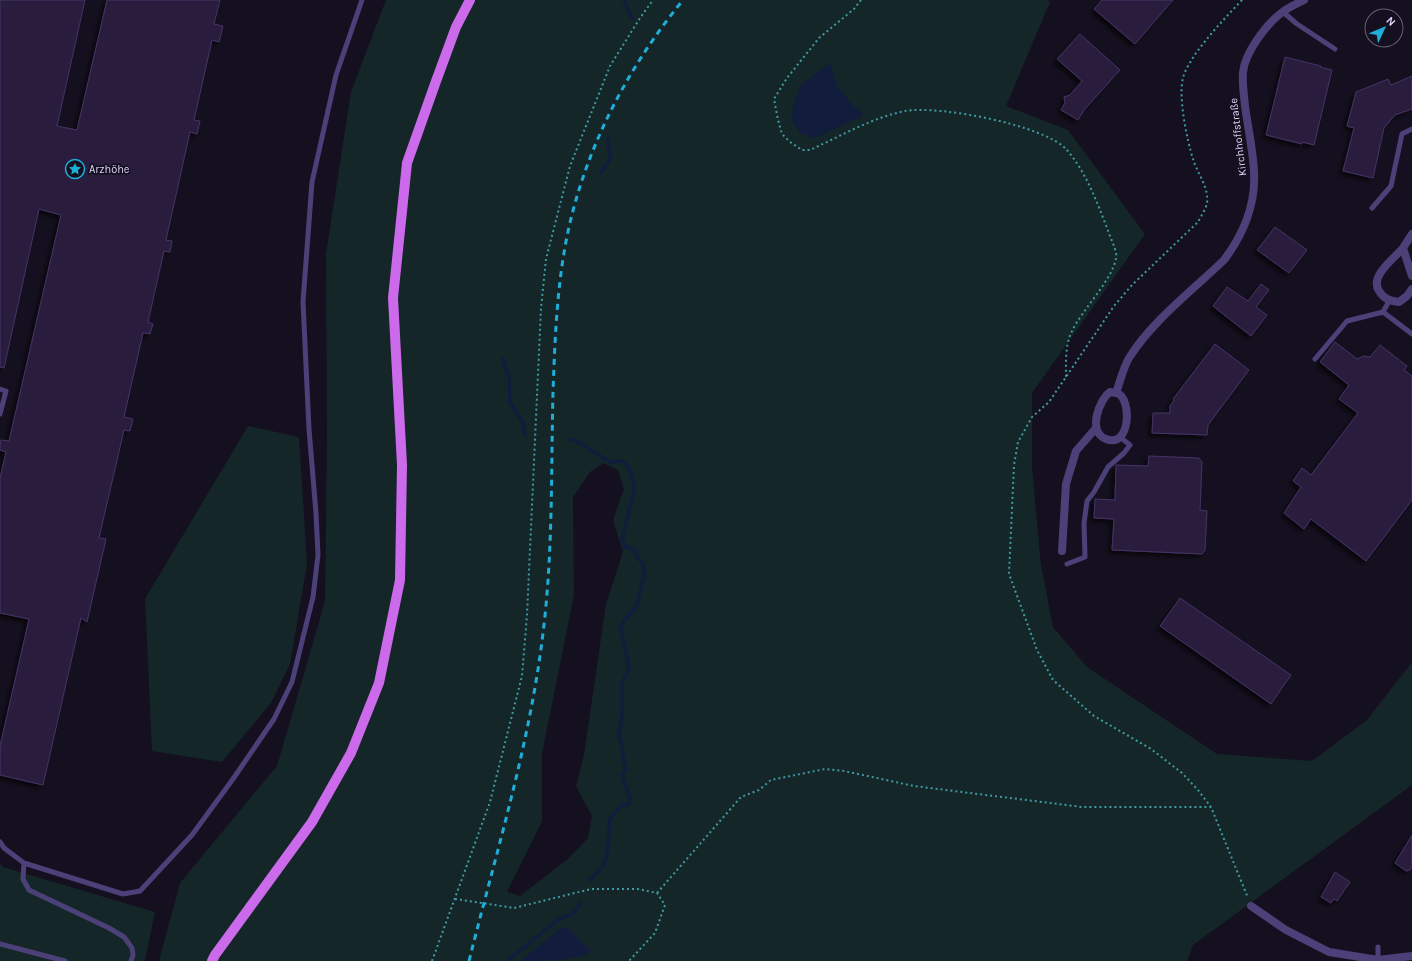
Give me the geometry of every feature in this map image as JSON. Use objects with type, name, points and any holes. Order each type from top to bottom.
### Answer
[{"type":"main road","points":[[212,961],[312,822],[351,753],[378,683],[400,580],[402,465],[392,298],[407,163],[456,26],[470,0]]},
{"type":"street","name":"Kirchhoffstraße","points":[[1062,551],[1066,484],[1076,451],[1096,428],[1095,423],[1097,416],[1106,395],[1110,392],[1116,392],[1128,360],[1152,327],[1224,260],[1232,249],[1246,222],[1253,198],[1254,173],[1243,90],[1243,71],[1250,51],[1265,28],[1283,12],[1304,0]]},
{"type":"street","points":[[1412,234],[1403,248],[1383,269],[1377,278],[1377,288],[1381,295],[1388,301],[1400,302],[1412,289]]},
{"type":"street","points":[[1403,248],[1412,276]]},
{"type":"street","points":[[1096,428],[1105,439],[1114,440],[1120,437],[1126,427],[1127,415],[1125,403],[1122,397],[1116,392]]},
{"type":"street","points":[[1251,906],[1286,930],[1329,952],[1378,960],[1412,956]]},
{"type":"lane","points":[[0,842],[4,848],[24,863],[123,894],[140,891],[192,835],[233,779],[274,719],[292,682],[313,598],[318,555],[309,429],[303,302],[312,182],[336,75],[362,0]]},
{"type":"lane","points":[[1283,12],[1297,24],[1335,49]]},
{"type":"lane","points":[[1372,208],[1391,186],[1402,134],[1412,129]]},
{"type":"lane","points":[[1384,312],[1388,301]]},
{"type":"lane","points":[[1384,312],[1412,334]]},
{"type":"lane","points":[[1315,360],[1347,321],[1384,312]]},
{"type":"lane","points":[[0,389],[6,390],[0,414]]},
{"type":"lane","points":[[1067,564],[1085,557],[1084,523],[1087,501],[1094,492],[1108,467],[1124,453],[1130,444],[1120,437]]},
{"type":"lane","points":[[24,863],[23,879],[29,890],[109,928],[124,937],[132,948],[133,955],[131,961]]},
{"type":"lane","points":[[0,944],[66,961]]},
{"type":"lane","points":[[1378,947],[1378,960]]},
{"type":"path","points":[[432,961],[490,802],[522,676],[527,615],[541,308],[546,259],[570,166],[610,66],[653,0]]},
{"type":"path","points":[[861,0],[854,9],[819,38],[774,99],[782,134],[790,142],[802,150],[810,150],[879,118],[906,111],[925,110],[949,112],[1008,123],[1037,132],[1058,142],[1076,161],[1086,179],[1114,246],[1116,257],[1112,270],[1104,284],[1072,331],[1068,342],[1066,378]]},
{"type":"path","points":[[658,893],[741,797],[759,790],[772,780],[825,768],[914,786],[1082,807],[1211,807]]},
{"type":"path","points":[[455,899],[514,908],[591,890],[638,889],[658,893],[665,904],[655,933],[629,961]]},
{"type":"shaded area","points":[[386,0],[1047,0],[1050,2],[1006,106],[1068,130],[1145,234],[1032,393],[1032,468],[1041,565],[1053,627],[1087,667],[1217,754],[1312,761],[1367,720],[1412,662],[1412,785],[1193,945],[1187,961],[159,961],[180,883],[277,766],[325,601],[327,438],[326,254],[351,92]],"holes":[[[603,463],[618,470],[624,489],[613,520],[623,552],[606,604],[584,755],[576,786],[592,816],[588,838],[569,858],[520,896],[507,892],[542,821],[542,753],[574,595],[573,497],[590,472]]]},
{"type":"shaded area","points":[[248,426],[299,437],[307,564],[290,664],[271,703],[222,762],[152,751],[145,599]]},
{"type":"shaded area","points":[[0,863],[3,867],[155,912],[145,961],[0,961]]},
{"type":"water","points":[[830,63],[837,86],[851,104],[862,113],[861,117],[814,138],[800,133],[792,120],[793,106],[801,85]]},
{"type":"water","points":[[562,927],[568,928],[591,951],[578,957],[568,959],[520,961]]},
{"type":"building","points":[[0,0],[85,0],[57,126],[77,130],[107,0],[220,0],[214,24],[223,26],[219,42],[212,40],[194,120],[200,121],[197,134],[190,132],[166,240],[172,241],[170,252],[164,251],[148,322],[153,324],[150,334],[143,333],[124,417],[133,419],[130,431],[124,430],[99,538],[106,539],[87,622],[81,618],[43,785],[0,775],[0,746],[29,619],[0,613],[0,478],[6,452],[0,450],[0,446],[1,440],[9,441],[61,215],[39,209],[4,368],[0,367]]},
{"type":"building","points":[[1102,0],[1173,0],[1135,44],[1094,9]]},
{"type":"building","points":[[1080,34],[1120,70],[1084,110],[1078,120],[1061,110],[1065,103],[1064,97],[1070,95],[1082,81],[1057,59]]},
{"type":"building","points":[[1285,57],[1332,70],[1314,145],[1302,142],[1302,144],[1266,135]]},
{"type":"building","points":[[1412,76],[1412,109],[1395,115],[1384,128],[1373,178],[1343,171],[1354,128],[1347,126],[1356,92],[1388,79],[1391,85]]},
{"type":"building","points":[[1275,227],[1307,250],[1289,273],[1257,250]]},
{"type":"building","points":[[1261,284],[1269,290],[1256,307],[1267,315],[1251,336],[1213,306],[1227,287],[1248,301]]},
{"type":"building","points":[[1335,342],[1357,359],[1364,356],[1370,357],[1380,345],[1407,366],[1404,370],[1412,376],[1412,500],[1366,561],[1311,519],[1304,529],[1284,513],[1301,487],[1293,481],[1302,468],[1311,475],[1358,413],[1339,399],[1349,385],[1320,362]]},
{"type":"building","points":[[1215,344],[1249,370],[1208,425],[1207,435],[1152,433],[1153,413],[1170,413],[1170,406],[1174,400],[1173,399]]},
{"type":"building","points":[[1149,456],[1199,458],[1202,462],[1200,510],[1207,511],[1205,550],[1202,554],[1112,550],[1114,519],[1094,518],[1095,499],[1115,500],[1116,465],[1148,466]]},
{"type":"building","points":[[1180,598],[1291,675],[1271,704],[1160,626]]},
{"type":"building","points":[[1412,835],[1412,867],[1410,870],[1406,871],[1395,863]]},
{"type":"building","points":[[1335,872],[1350,882],[1337,901],[1334,899],[1331,903],[1321,897]]},
{"type":"waterway","points":[[624,0],[632,18]]},
{"type":"waterway","points":[[601,173],[610,158],[608,139]]},
{"type":"waterway","points":[[503,359],[509,378],[510,402],[523,423],[525,435]]},
{"type":"waterway","points":[[570,439],[575,440],[610,462],[622,461],[628,466],[635,486],[622,539],[625,547],[635,549],[636,556],[643,564],[644,576],[636,608],[625,619],[621,628],[629,669],[622,683],[622,716],[619,734],[623,751],[623,760],[626,768],[622,776],[630,798],[629,804],[620,806],[610,819],[607,854],[603,866],[590,880]]},
{"type":"waterway","points":[[507,961],[559,919],[573,914],[581,903]]},
{"type":"railway","points":[[469,961],[521,757],[530,715],[543,633],[550,543],[553,392],[556,330],[559,288],[569,227],[587,165],[613,107],[645,52],[663,25],[683,0]]},
{"type":"place","name":"Arzhöhe","points":[[75,169]]}]
